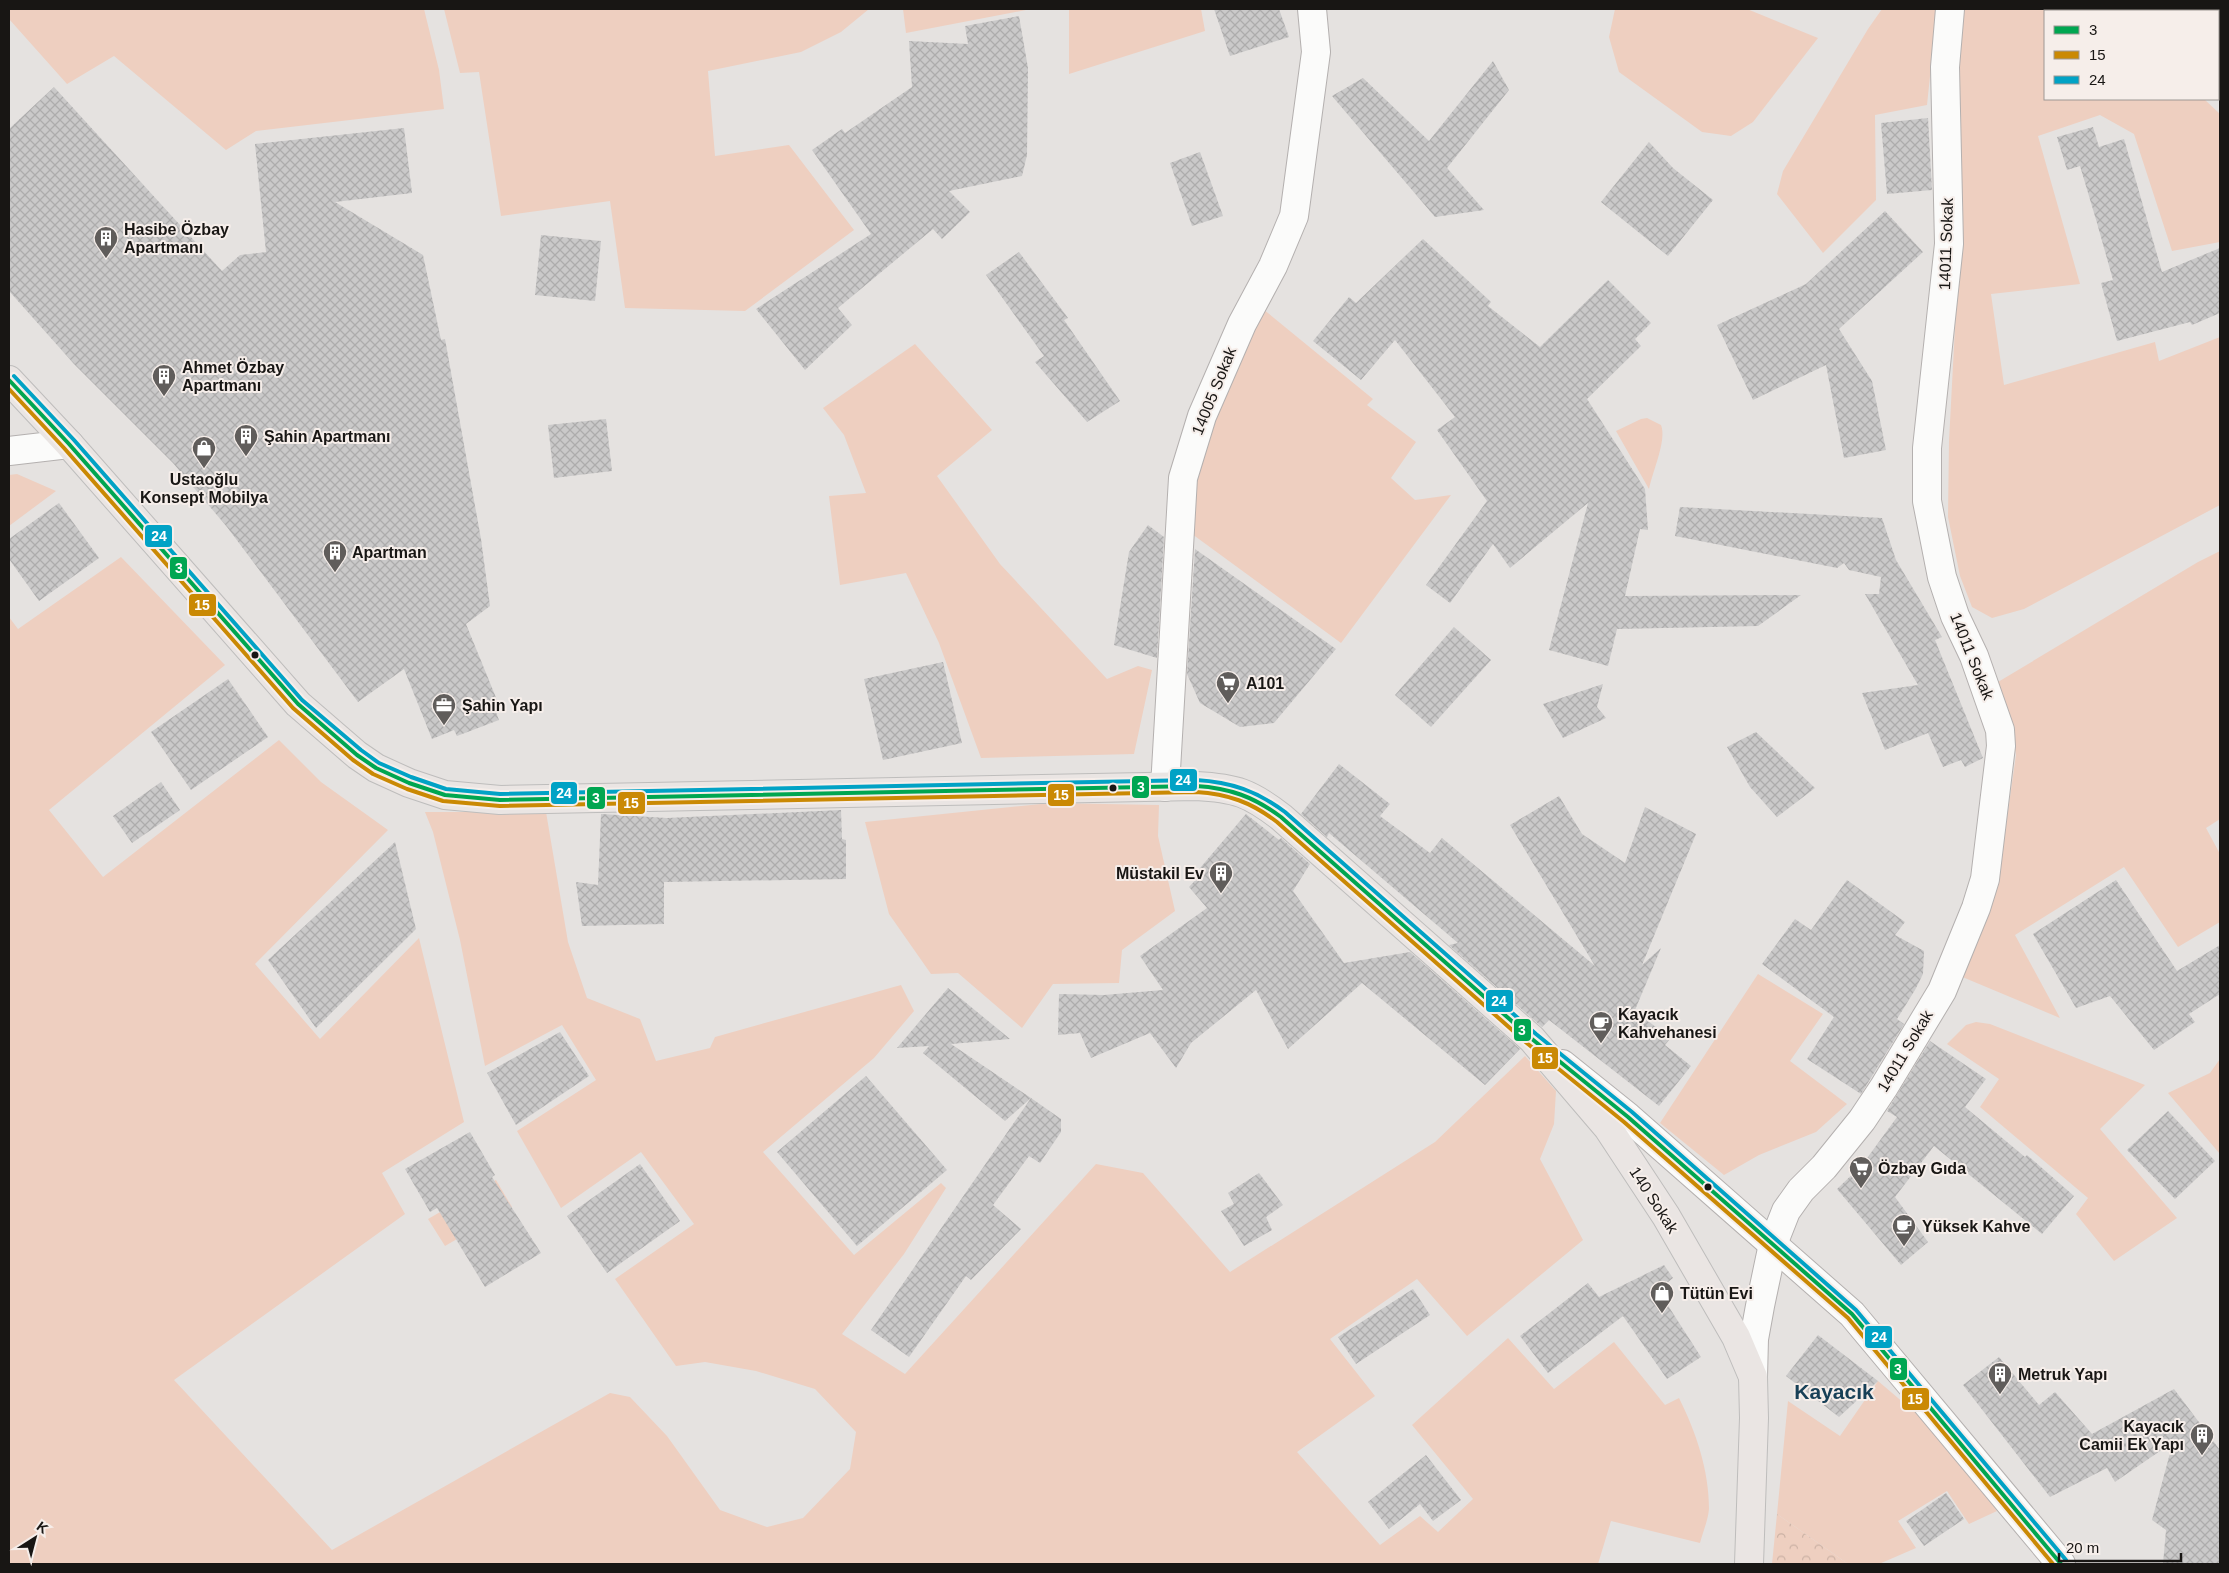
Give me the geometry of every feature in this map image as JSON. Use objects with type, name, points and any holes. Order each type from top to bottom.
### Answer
[{"type":"main road","name":"140 Sokak","points":[[9,380],[69,444],[298,704],[357,755],[376,768],[409,783],[445,794],[500,800],[1165,787],[1226,788],[1256,798],[1288,823],[1532,1040],[1608,1128],[1666,1216],[1736,1337],[1753,1377],[1754,1418],[1749,1564]]},
{"type":"street","name":"14005 Sokak","points":[[1165,787],[1183,478],[1202,416],[1242,324],[1273,266],[1294,216],[1316,52],[1312,9]]},
{"type":"street","name":"14011 Sokak","points":[[1773,1244],[1786,1211],[1801,1190],[1824,1167],[1862,1120],[1942,991],[1976,908],[1985,879],[2001,746],[2000,730],[1974,656],[1955,616],[1942,577],[1927,501],[1927,448],[1949,244],[1945,67],[1950,9]]},
{"type":"street","points":[[9,451],[69,444]]},
{"type":"street","points":[[1532,1040],[1628,1117],[1852,1314],[2061,1564]]},
{"type":"street","name":"140 Sokak","points":[[1753,1377],[1754,1339],[1773,1244]]},
{"type":"green space","points":[[9,9],[424,9],[439,70],[444,109],[256,131],[226,150],[114,56],[67,84],[9,19]]},
{"type":"green space","points":[[444,9],[869,9],[841,32],[801,52],[708,71],[715,156],[789,145],[854,230],[745,311],[625,308],[610,201],[501,216],[479,72],[460,73]]},
{"type":"green space","points":[[903,9],[1031,9],[906,33]]},
{"type":"green space","points":[[1069,9],[1201,9],[1205,31],[1069,74]]},
{"type":"green space","points":[[1615,9],[1747,9],[1818,38],[1753,122],[1731,136],[1702,132],[1619,72],[1609,37]]},
{"type":"green space","points":[[1882,9],[1937,9],[1927,105],[1875,115],[1876,200],[1823,253],[1777,194],[1783,171],[1868,29]]},
{"type":"green space","points":[[1961,9],[2105,9],[2044,10],[2044,100],[2205,100],[2220,114],[2220,242],[2172,251],[2134,134],[2100,115],[2038,136],[2080,284],[1991,294],[2004,385],[2155,342],[2159,361],[2220,337],[2220,505],[2024,609],[1992,618],[1972,607],[1960,576],[1948,517],[1949,441],[1959,252],[1954,72]]},
{"type":"green space","points":[[2144,9],[2220,9],[2220,81],[2219,10]]},
{"type":"green space","points":[[1263,309],[1373,399],[1367,405],[1416,442],[1391,478],[1415,500],[1451,495],[1341,643],[1192,534],[1196,468],[1220,395]]},
{"type":"green space","points":[[915,344],[992,430],[937,476],[1000,564],[1107,679],[1138,666],[1152,670],[1134,754],[981,758],[939,643],[906,573],[840,585],[829,496],[866,493],[844,435],[823,408]]},
{"type":"green space","points":[[1647,418],[1661,425],[1662,431],[1661,447],[1649,489],[1616,431]]},
{"type":"green space","points":[[17,474],[56,491],[9,526],[9,475]]},
{"type":"green space","points":[[2220,551],[2220,819],[2206,828],[2220,854],[2220,922],[2178,947],[2124,867],[2015,935],[2060,1018],[1960,976],[1998,881],[2016,755],[2009,717],[1998,682],[2198,562]]},
{"type":"green space","points":[[121,557],[225,665],[49,810],[103,877],[279,740],[321,782],[388,830],[255,964],[320,1039],[419,938],[464,1122],[382,1173],[405,1214],[174,1380],[332,1550],[610,1393],[630,1397],[667,1436],[720,1510],[767,1527],[803,1518],[850,1469],[856,1432],[815,1389],[756,1371],[705,1362],[676,1366],[615,1279],[694,1224],[641,1152],[561,1208],[517,1131],[596,1080],[562,1025],[485,1066],[460,940],[433,832],[425,812],[546,812],[568,942],[587,998],[640,1019],[656,1061],[710,1048],[715,1037],[901,985],[914,1011],[874,1058],[763,1152],[854,1255],[941,1183],[946,1188],[904,1254],[842,1334],[905,1374],[1096,1164],[1143,1173],[1230,1272],[1435,1142],[1525,1056],[1556,1091],[1554,1124],[1540,1159],[1583,1240],[1467,1336],[1417,1279],[1330,1339],[1375,1396],[1297,1452],[1380,1545],[1420,1516],[1438,1532],[1473,1499],[1412,1425],[1508,1338],[1554,1389],[1614,1342],[1665,1405],[1679,1398],[1691,1424],[1707,1480],[1709,1509],[1700,1543],[1611,1521],[1598,1564],[9,1564],[9,617],[18,629]]},
{"type":"green space","points":[[1051,803],[1159,805],[1158,836],[1175,911],[1122,950],[1119,983],[1053,984],[1022,1028],[958,973],[931,974],[889,914],[865,822]]},
{"type":"green space","points":[[1758,974],[1823,1014],[1790,1061],[1847,1104],[1816,1132],[1759,1155],[1724,1175],[1660,1123]]},
{"type":"green space","points":[[1976,1022],[1990,1024],[2145,1085],[2100,1129],[2177,1218],[2114,1261],[2076,1214],[2088,1198],[1980,1107],[1999,1079],[1947,1044],[1966,1025]]},
{"type":"green space","points":[[2220,1059],[2220,1154],[2168,1093],[2210,1073]]},
{"type":"green space","points":[[496,1180],[512,1207],[445,1246],[428,1219]]},
{"type":"green space","points":[[1878,1381],[1938,1432],[1997,1511],[1969,1524],[1947,1491],[1898,1521],[1916,1548],[1879,1564],[1848,1564],[1777,1514],[1788,1401],[1840,1436]]},
{"type":"green space","points":[[1777,1514],[1848,1564],[1772,1564]]},
{"type":"building","points":[[1214,9],[1279,9],[1289,37],[1230,56]]},
{"type":"building","points":[[1019,16],[1028,68],[1027,155],[1022,176],[949,191],[970,212],[942,239],[933,229],[838,308],[852,325],[805,370],[756,309],[871,234],[812,150],[842,129],[845,133],[912,87],[909,41],[968,44],[965,26]]},
{"type":"building","points":[[1493,61],[1509,90],[1447,168],[1484,210],[1435,217],[1332,96],[1363,78],[1429,141]]},
{"type":"building","points":[[54,87],[222,271],[240,255],[266,252],[255,144],[404,128],[412,193],[335,202],[423,255],[441,340],[445,339],[481,539],[490,606],[466,624],[497,700],[492,702],[499,720],[457,736],[454,730],[432,739],[404,669],[358,702],[227,527],[173,463],[74,364],[9,291],[9,129]]},
{"type":"building","points":[[1928,118],[1932,190],[1887,194],[1881,123]]},
{"type":"building","points":[[2093,127],[2099,147],[2124,139],[2162,272],[2220,248],[2220,313],[2192,325],[2190,322],[2117,341],[2101,283],[2113,280],[2097,223],[2080,166],[2067,170],[2057,137]]},
{"type":"building","points":[[1649,142],[1673,168],[1713,200],[1668,256],[1601,202]]},
{"type":"building","points":[[1200,152],[1223,216],[1192,226],[1170,163]]},
{"type":"building","points":[[1885,211],[1923,252],[1839,329],[1872,381],[1886,450],[1844,458],[1826,365],[1753,400],[1717,325],[1806,284]]},
{"type":"building","points":[[541,235],[601,241],[595,301],[535,295]]},
{"type":"building","points":[[1423,239],[1491,302],[1488,306],[1540,347],[1608,280],[1651,323],[1635,339],[1641,346],[1587,399],[1645,489],[1648,530],[1640,529],[1625,596],[1801,595],[1758,626],[1617,629],[1608,666],[1549,650],[1588,503],[1510,568],[1493,544],[1450,603],[1426,585],[1487,501],[1437,430],[1455,417],[1395,340],[1361,380],[1313,341],[1349,297],[1356,303]]},
{"type":"building","points":[[1019,252],[1068,318],[1064,320],[1120,401],[1087,422],[1035,362],[1044,356],[986,275]]},
{"type":"building","points":[[606,419],[612,471],[554,478],[548,425]]},
{"type":"building","points":[[59,503],[99,558],[39,601],[9,559],[9,539]]},
{"type":"building","points":[[1680,507],[1882,518],[1896,560],[1942,637],[1935,640],[1983,758],[1965,767],[1961,760],[1943,767],[1928,733],[1885,750],[1862,693],[1918,685],[1865,594],[1879,594],[1881,577],[1849,570],[1844,563],[1837,568],[1675,536]]},
{"type":"building","points":[[1148,525],[1164,537],[1157,658],[1114,645],[1129,552]]},
{"type":"building","points":[[1195,549],[1336,649],[1274,723],[1240,727],[1200,703],[1187,674]]},
{"type":"building","points":[[1454,627],[1491,660],[1431,727],[1395,695]]},
{"type":"building","points":[[943,662],[962,743],[883,760],[864,679]]},
{"type":"building","points":[[228,679],[268,737],[191,790],[151,732]]},
{"type":"building","points":[[1603,684],[1597,707],[1606,718],[1563,738],[1543,704]]},
{"type":"building","points":[[1756,732],[1815,788],[1777,817],[1750,787],[1727,747]]},
{"type":"building","points":[[1339,764],[1390,804],[1380,816],[1430,853],[1442,838],[1595,966],[1510,825],[1559,796],[1582,834],[1625,863],[1645,807],[1696,834],[1642,965],[1661,948],[1635,1010],[1670,1039],[1665,1045],[1691,1066],[1659,1106],[1549,1020],[1542,1027],[1449,945],[1458,943],[1329,833],[1327,837],[1301,814]]},
{"type":"building","points":[[161,782],[180,810],[132,843],[113,816]]},
{"type":"building","points":[[841,810],[842,839],[846,840],[846,879],[664,882],[664,924],[582,926],[576,882],[598,885],[601,814],[667,818]]},
{"type":"building","points":[[1246,814],[1279,840],[1281,838],[1310,864],[1293,891],[1344,963],[1410,952],[1520,1049],[1485,1085],[1362,983],[1288,1049],[1256,990],[1191,1043],[1176,1068],[1150,1033],[1091,1058],[1080,1033],[1058,1035],[1059,994],[1104,995],[1163,990],[1140,956],[1207,908],[1189,887],[1203,872],[1200,868]]},
{"type":"building","points":[[395,842],[416,929],[316,1028],[268,960]]},
{"type":"building","points":[[1847,880],[1905,922],[1895,935],[1924,951],[1923,974],[1897,1019],[1904,1024],[1861,1094],[1807,1059],[1834,1017],[1762,964],[1795,919],[1811,930]]},
{"type":"building","points":[[2116,880],[2177,971],[2220,945],[2220,994],[2189,1014],[2195,1022],[2154,1050],[2110,996],[2076,1008],[2033,934]]},
{"type":"building","points":[[948,988],[1010,1039],[951,1044],[1031,1098],[1005,1121],[923,1053],[929,1046],[897,1048]]},
{"type":"building","points":[[560,1032],[589,1076],[516,1125],[487,1073]]},
{"type":"building","points":[[1930,1041],[1986,1079],[1965,1107],[2025,1157],[2027,1155],[2074,1196],[2042,1234],[1934,1146],[1895,1197],[1928,1242],[1901,1265],[1837,1189],[1862,1165],[1897,1117],[1887,1111]]},
{"type":"building","points":[[866,1076],[947,1170],[857,1246],[777,1152]]},
{"type":"building","points":[[1031,1098],[1061,1119],[1061,1132],[1040,1163],[1029,1156],[993,1205],[1021,1229],[971,1280],[966,1276],[909,1357],[871,1330]]},
{"type":"building","points":[[2168,1111],[2215,1161],[2175,1199],[2127,1150]]},
{"type":"building","points":[[470,1132],[495,1175],[492,1177],[541,1253],[485,1287],[437,1208],[430,1212],[405,1169]]},
{"type":"building","points":[[640,1164],[680,1221],[607,1273],[567,1216]]},
{"type":"building","points":[[1259,1173],[1283,1205],[1266,1217],[1272,1230],[1244,1246],[1221,1211],[1234,1204],[1228,1193]]},
{"type":"building","points":[[1664,1265],[1673,1278],[1658,1290],[1701,1357],[1667,1379],[1623,1316],[1548,1373],[1520,1336],[1588,1283],[1599,1297]]},
{"type":"building","points":[[1413,1289],[1430,1315],[1356,1364],[1338,1337]]},
{"type":"building","points":[[1818,1335],[1878,1381],[1839,1417],[1786,1376]]},
{"type":"building","points":[[1999,1357],[2039,1405],[2055,1392],[2092,1434],[2174,1389],[2220,1450],[2220,1564],[2163,1564],[2166,1530],[2152,1520],[2173,1442],[2115,1482],[2107,1468],[2050,1497],[1963,1385]]},
{"type":"building","points":[[1426,1455],[1461,1500],[1433,1521],[1420,1504],[1389,1529],[1368,1502]]},
{"type":"building","points":[[1946,1493],[1964,1519],[1924,1546],[1906,1521]]},
{"type":"transit line","name":"24","points":[[14,376],[74,440],[302,700],[379,763],[446,789],[500,794],[1196,780],[1232,785],[1264,798],[1285,812],[1536,1034],[1632,1112],[1856,1310],[2066,1560]]},
{"type":"transit line","name":"3","points":[[9,380],[69,444],[298,704],[357,755],[376,768],[409,783],[445,795],[500,800],[1196,786],[1231,791],[1261,804],[1281,817],[1532,1039],[1628,1117],[1852,1314],[2061,1564]]},
{"type":"transit line","name":"15","points":[[9,389],[64,448],[293,708],[353,760],[373,774],[407,789],[443,801],[500,806],[1196,792],[1229,797],[1258,809],[1277,822],[1528,1044],[1624,1122],[1848,1318],[2053,1564]]},
{"type":"place","name":"Hasibe Özbay Apartmanı","points":[[106,259]]},
{"type":"place","name":"Ahmet Özbay Apartmanı","points":[[164,397]]},
{"type":"place","name":"Şahin Apartmanı","points":[[246,457]]},
{"type":"place","name":"Ustaoğlu Konsept Mobilya","points":[[204,469]]},
{"type":"place","name":"Apartman","points":[[335,573]]},
{"type":"place","name":"A101","points":[[1228,704]]},
{"type":"place","name":"Şahin Yapı","points":[[444,726]]},
{"type":"place","name":"Müstakil Ev","points":[[1221,894]]},
{"type":"place","name":"Kayacık Kahvehanesi","points":[[1601,1044]]},
{"type":"place","name":"Özbay Gıda","points":[[1861,1189]]},
{"type":"place","name":"Yüksek Kahve","points":[[1904,1247]]},
{"type":"place","name":"Tütün Evi","points":[[1662,1314]]},
{"type":"place","name":"Metruk Yapı","points":[[2000,1395]]},
{"type":"place","name":"Kayacık Camii Ek Yapı","points":[[2202,1456]]},
{"type":"district","name":"Kayacık","points":[[1834,1391]]}]
